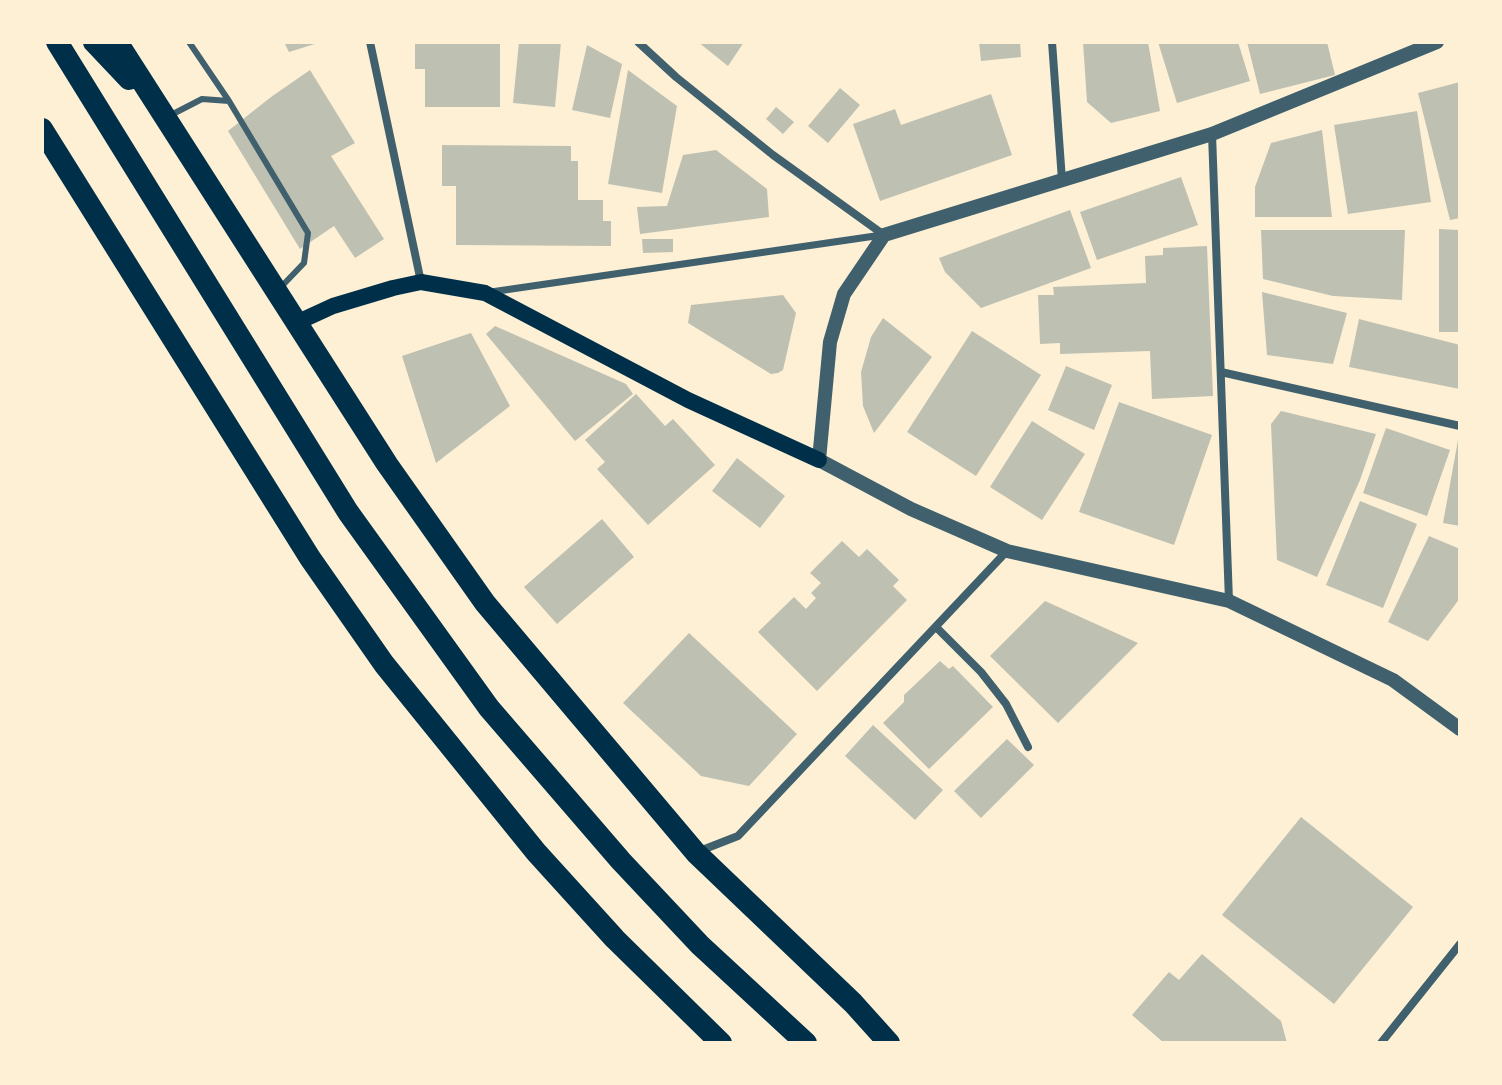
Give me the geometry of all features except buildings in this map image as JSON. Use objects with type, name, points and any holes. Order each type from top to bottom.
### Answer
[{"type":"highway","points":[[57,42],[348,512],[489,708],[571,805],[670,914],[806,1043]]},
{"type":"highway","points":[[94,42],[165,118]]},
{"type":"highway","points":[[117,42],[387,464],[485,603],[696,853],[853,1003],[889,1043]]},
{"type":"highway","points":[[42,129],[310,558],[384,664],[536,852],[615,939],[721,1043]]},
{"type":"main road","points":[[296,323],[333,306],[421,282],[485,293],[688,400],[819,460]]},
{"type":"street","points":[[370,42],[421,282]]},
{"type":"street","points":[[638,42],[676,77],[773,155],[884,235]]},
{"type":"street","points":[[1052,42],[1062,180]]},
{"type":"street","points":[[485,293],[884,235],[1212,134],[1437,42]]},
{"type":"street","points":[[1212,134],[1229,601]]},
{"type":"street","points":[[884,235],[844,294],[830,342],[819,460],[911,509],[1007,551],[1229,601],[1393,680],[1460,729]]},
{"type":"street","points":[[1221,372],[1460,426]]},
{"type":"street","points":[[696,853],[738,836],[1007,551]]},
{"type":"street","points":[[936,627],[981,672],[1006,704],[1028,747]]},
{"type":"street","points":[[1381,1043],[1458,949]]},
{"type":"street","points":[[853,1003],[903,1043]]},
{"type":"lane","points":[[189,42],[229,101],[308,233],[304,263],[276,292]]},
{"type":"lane","points":[[165,118],[202,99],[229,101]]}]
